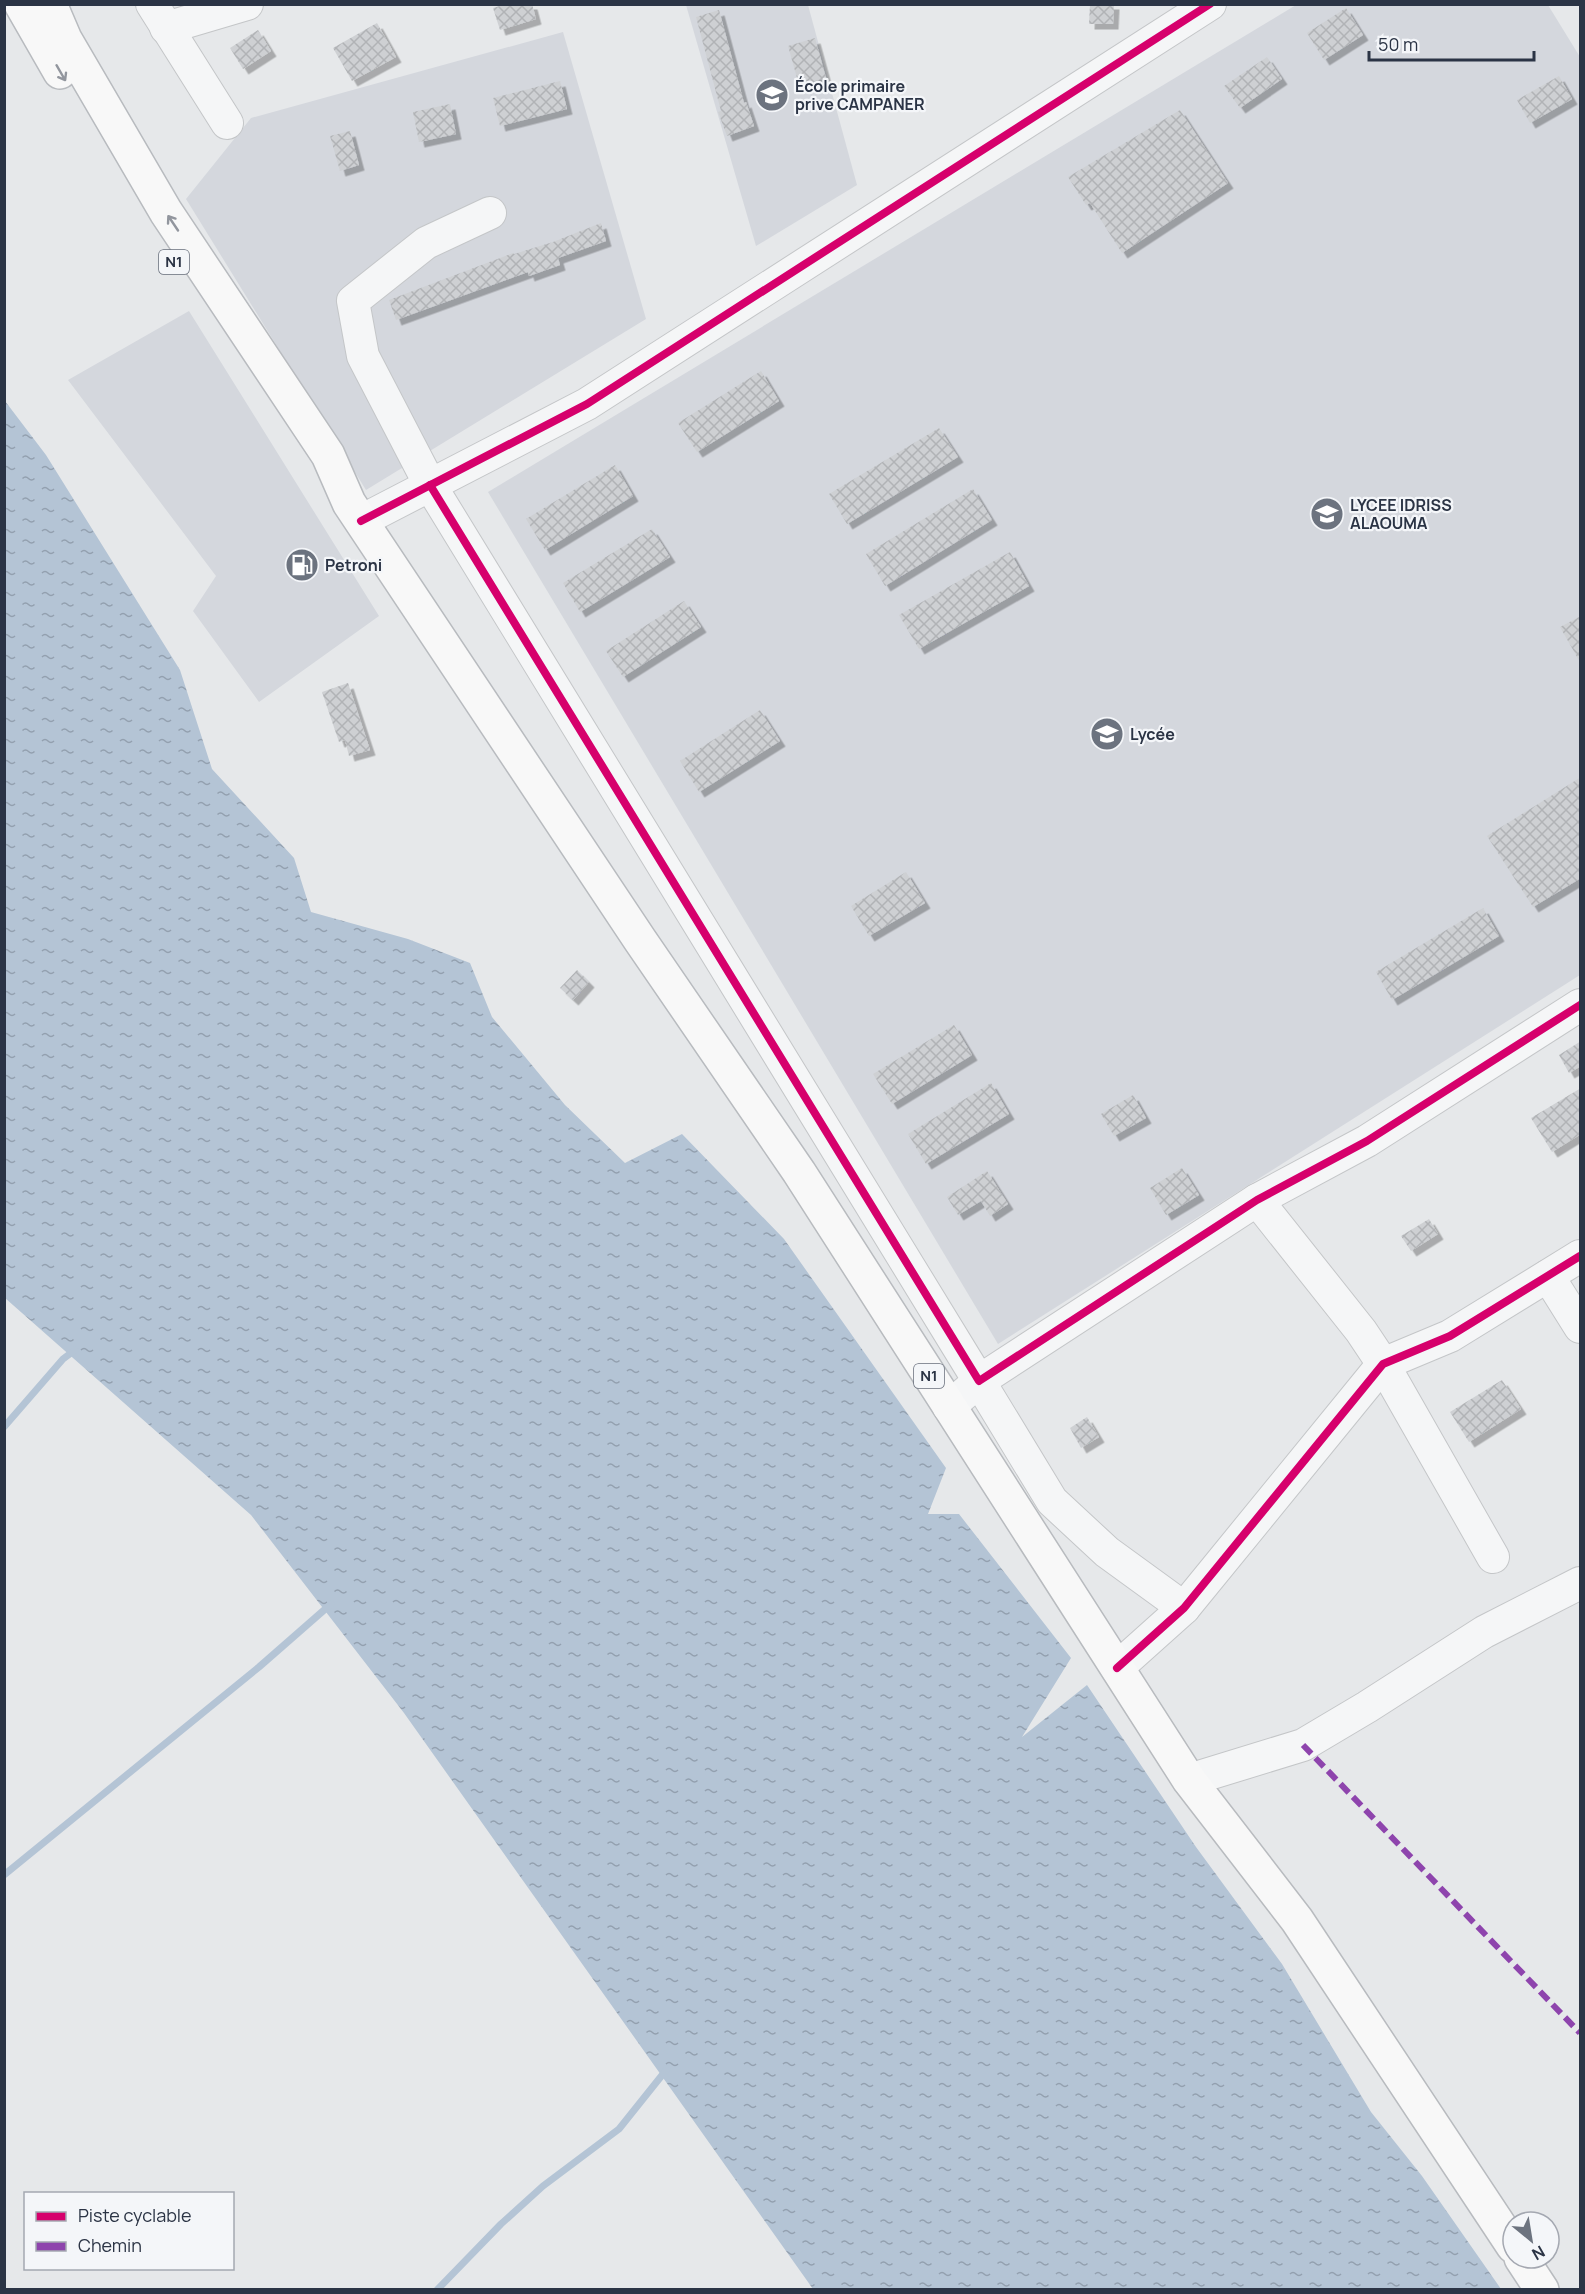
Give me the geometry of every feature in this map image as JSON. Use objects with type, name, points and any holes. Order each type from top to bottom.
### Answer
[{"type":"highway","name":"N1","points":[[50,4],[65,39],[166,212],[328,455],[355,512],[640,940],[799,1172],[1189,1780],[1297,1920],[1501,2228]]},
{"type":"highway","name":"N1","points":[[21,5],[147,222],[316,472],[355,512]]},
{"type":"highway","points":[[1529,2270],[1542,2289]]},
{"type":"street","points":[[227,123],[159,16],[247,4]]},
{"type":"street","points":[[355,512],[430,485],[587,404],[1176,16],[1210,4]]},
{"type":"street","points":[[4,12],[21,5]]},
{"type":"street","points":[[490,213],[426,243],[353,301],[363,356],[430,485],[1052,1501],[1107,1552],[1184,1608]]},
{"type":"street","points":[[949,1407],[980,1381],[1257,1200],[1367,1141],[1581,1005]]},
{"type":"street","points":[[1257,1200],[1361,1331],[1383,1364],[1493,1557]]},
{"type":"street","points":[[1117,1668],[1184,1608],[1383,1364],[1450,1336],[1581,1256]]},
{"type":"street","points":[[1548,1276],[1581,1327]]},
{"type":"street","points":[[1189,1780],[1303,1744],[1367,1707],[1484,1632],[1581,1583]]},
{"type":"shaded area","name":"École primaire prive CAMPANER","points":[[686,5],[808,5],[857,185],[756,246]]},
{"type":"shaded area","name":"Lycée","points":[[1296,5],[1548,5],[1580,57],[1580,975],[998,1344],[488,492]]},
{"type":"shaded area","points":[[563,32],[646,319],[366,490],[186,199],[251,118]]},
{"type":"shaded area","points":[[189,311],[379,616],[259,702],[193,611],[216,576],[68,380]]},
{"type":"water","points":[[5,401],[46,455],[180,670],[212,769],[294,858],[311,912],[408,939],[470,963],[492,1017],[565,1105],[625,1163],[682,1134],[784,1239],[946,1468],[928,1514],[959,1514],[1071,1658],[1022,1737],[1087,1685],[1196,1847],[1282,1964],[1371,2112],[1422,2176],[1501,2289],[813,2289],[404,1713],[251,1515],[5,1298]]},
{"type":"building","points":[[506,4],[532,4],[536,19],[500,30],[493,8]]},
{"type":"building","points":[[1090,4],[1114,4],[1113,24],[1089,24]]},
{"type":"building","points":[[1346,8],[1363,35],[1324,60],[1307,33]]},
{"type":"building","points":[[719,10],[744,103],[746,102],[754,126],[727,136],[718,112],[721,111],[696,17]]},
{"type":"building","points":[[377,23],[396,57],[352,81],[333,48]]},
{"type":"building","points":[[258,30],[271,51],[243,69],[230,48]]},
{"type":"building","points":[[815,38],[826,78],[799,85],[788,46]]},
{"type":"building","points":[[1267,57],[1282,79],[1240,108],[1224,86]]},
{"type":"building","points":[[1559,76],[1572,99],[1530,123],[1517,100]]},
{"type":"building","points":[[560,81],[567,109],[500,126],[493,98]]},
{"type":"building","points":[[450,104],[456,134],[419,142],[413,112]]},
{"type":"building","points":[[1180,110],[1228,183],[1122,253],[1090,203],[1086,205],[1068,177]]},
{"type":"building","points":[[350,131],[359,165],[340,171],[330,136]]},
{"type":"building","points":[[601,223],[606,241],[558,258],[560,265],[529,276],[528,272],[396,320],[389,300],[513,253],[553,242]]},
{"type":"building","points":[[761,371],[779,401],[697,452],[678,423]]},
{"type":"building","points":[[939,428],[958,457],[847,524],[829,494]]},
{"type":"building","points":[[615,465],[633,496],[545,550],[526,519]]},
{"type":"building","points":[[973,489],[992,520],[885,586],[866,554]]},
{"type":"building","points":[[652,529],[670,557],[580,612],[563,583]]},
{"type":"building","points":[[1010,552],[1029,586],[919,649],[899,615]]},
{"type":"building","points":[[684,601],[701,627],[623,677],[606,651]]},
{"type":"building","points":[[1581,616],[1581,664],[1560,627]]},
{"type":"building","points":[[348,683],[370,750],[349,756],[345,740],[339,742],[322,692]]},
{"type":"building","points":[[760,710],[780,741],[699,792],[680,761]]},
{"type":"building","points":[[1581,777],[1581,878],[1533,907],[1487,836]]},
{"type":"building","points":[[906,872],[925,903],[869,936],[851,906]]},
{"type":"building","points":[[1483,908],[1499,936],[1392,1000],[1376,972]]},
{"type":"building","points":[[577,970],[589,982],[573,1000],[560,988]]},
{"type":"building","points":[[954,1025],[972,1055],[892,1104],[873,1074]]},
{"type":"building","points":[[1581,1041],[1581,1066],[1569,1073],[1559,1055]]},
{"type":"building","points":[[991,1083],[1009,1114],[926,1164],[908,1134]]},
{"type":"building","points":[[1581,1088],[1581,1134],[1552,1152],[1531,1118]]},
{"type":"building","points":[[1133,1095],[1146,1118],[1114,1136],[1101,1114]]},
{"type":"building","points":[[1182,1168],[1199,1195],[1166,1215],[1150,1188]]},
{"type":"building","points":[[987,1171],[1008,1204],[990,1216],[981,1201],[958,1215],[947,1197]]},
{"type":"building","points":[[1429,1219],[1438,1234],[1411,1251],[1401,1236]]},
{"type":"building","points":[[1502,1380],[1521,1409],[1469,1442],[1450,1412]]},
{"type":"building","points":[[1087,1417],[1099,1437],[1081,1448],[1070,1428]]},
{"type":"waterway","points":[[4,1427],[63,1359],[75,1350]]},
{"type":"waterway","points":[[4,1875],[259,1667],[331,1604]]},
{"type":"waterway","points":[[437,2290],[501,2224],[543,2186],[619,2129],[667,2069]]},
{"type":"marked path","points":[[1303,1745],[1580,2033]]},
{"type":"cycle path","points":[[361,521],[587,404],[1210,4]]},
{"type":"cycle path","points":[[430,485],[979,1381],[1257,1200],[1367,1141],[1580,1005]]},
{"type":"cycle path","points":[[1117,1668],[1184,1608],[1383,1364],[1450,1336],[1580,1256]]},
{"type":"place","name":"École primaire prive CAMPANER","points":[[772,95]]},
{"type":"place","name":"LYCEE IDRISS ALAOUMA","points":[[1327,514]]},
{"type":"place","name":"Petroni","points":[[302,565]]},
{"type":"place","name":"Lycée","points":[[1107,734]]}]
